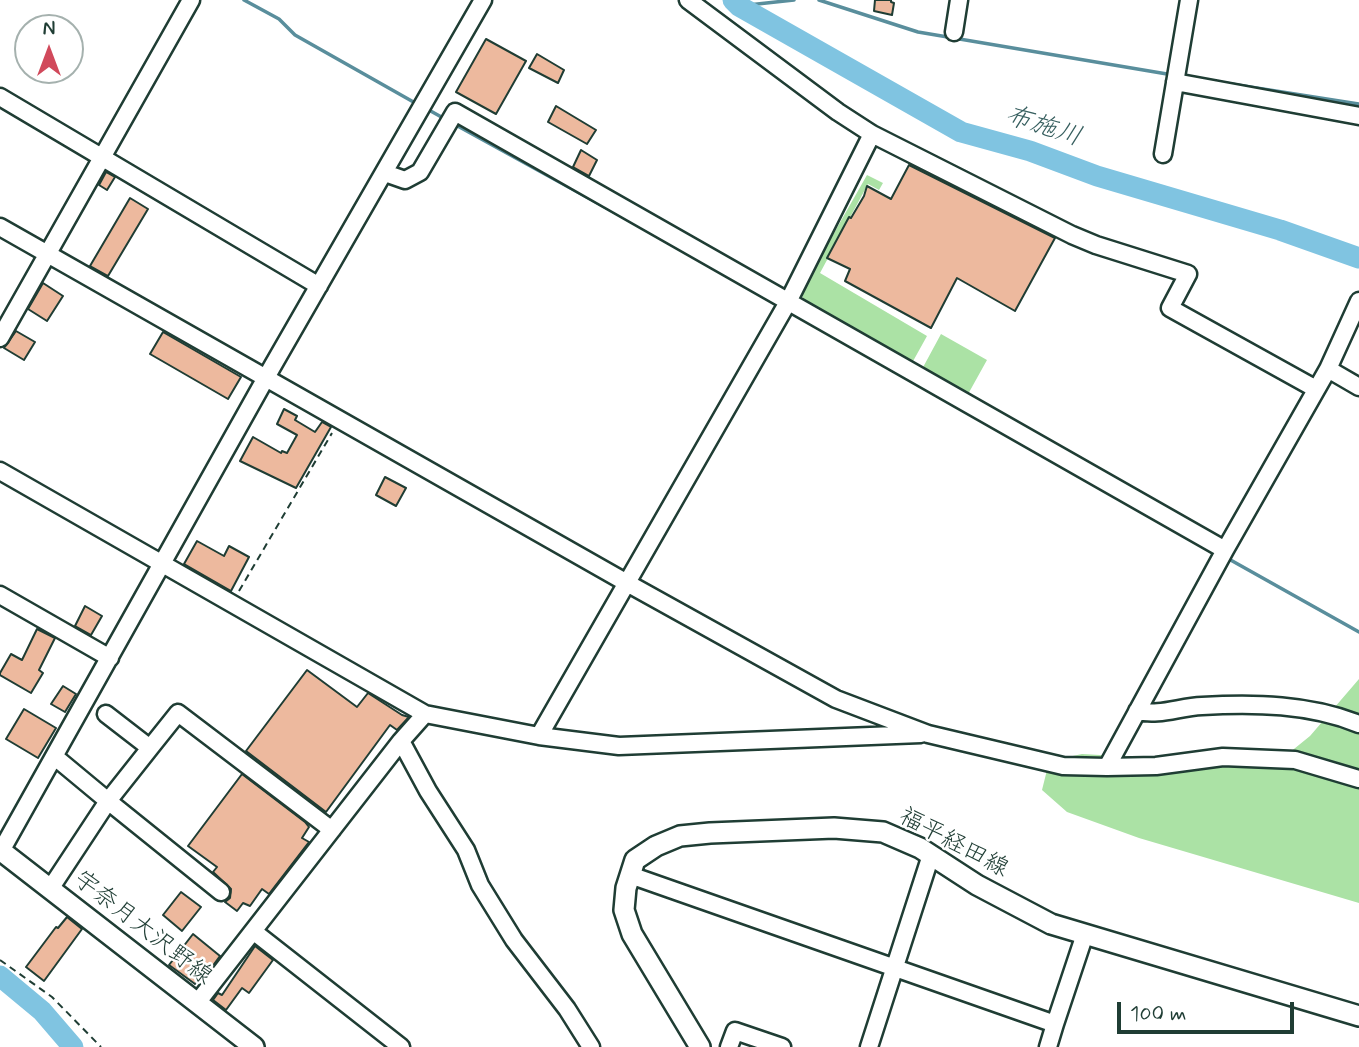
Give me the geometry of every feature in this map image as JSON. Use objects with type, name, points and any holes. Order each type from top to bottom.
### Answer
[{"type":"main road","name":"福平経田線","points":[[700,1047],[632,933],[624,910],[626,888],[635,860],[656,846],[680,836],[710,833],[834,828],[883,832],[931,855],[977,885],[1051,924],[1359,1016]]},
{"type":"main road","name":"宇奈月大沢野線","points":[[0,851],[254,1047]]},
{"type":"street","points":[[0,338],[191,0]]},
{"type":"street","points":[[0,851],[266,378],[483,0]]},
{"type":"street","points":[[688,0],[838,112],[872,134],[1072,235],[1188,274],[1170,308],[1316,389]]},
{"type":"street","points":[[954,33],[959,0]]},
{"type":"street","points":[[1163,154],[1189,0]]},
{"type":"street","points":[[1175,82],[1359,116]]},
{"type":"street","points":[[0,97],[319,286]]},
{"type":"street","points":[[385,173],[405,180],[420,172],[455,113],[1225,550]]},
{"type":"street","points":[[540,736],[788,302],[872,134]]},
{"type":"street","points":[[0,227],[836,699],[928,734],[1063,765],[1107,768],[1156,766],[1235,757],[1295,760],[1359,779]]},
{"type":"street","points":[[1107,768],[1225,550],[1328,369],[1359,302]]},
{"type":"street","points":[[1328,369],[1359,387]]},
{"type":"street","points":[[0,471],[425,713],[540,736],[619,746],[928,734]]},
{"type":"street","points":[[0,595],[110,658]]},
{"type":"street","points":[[1137,711],[1152,714],[1200,706],[1280,706],[1319,712],[1359,724]]},
{"type":"street","points":[[50,889],[108,801],[178,713],[332,830]]},
{"type":"street","points":[[197,1003],[425,713]]},
{"type":"street","points":[[106,714],[150,748]]},
{"type":"street","points":[[401,741],[428,791],[466,850],[487,896],[514,940],[567,1009],[591,1047]]},
{"type":"street","points":[[55,757],[221,892]]},
{"type":"street","points":[[869,1047],[931,855]]},
{"type":"street","points":[[630,875],[1055,1024]]},
{"type":"street","points":[[253,931],[401,1047]]},
{"type":"street","points":[[1048,1047],[1085,934]]},
{"type":"street","points":[[729,1047],[735,1031],[782,1047]]},
{"type":"path","points":[[232,604],[340,420]]},
{"type":"path","points":[[0,960],[52,997],[101,1047]]},
{"type":"green space","points":[[867,175],[883,183],[879,190],[868,184],[820,273],[927,336],[912,363],[804,302],[801,291]]},
{"type":"green space","points":[[941,334],[987,360],[967,396],[921,371]]},
{"type":"green space","points":[[1359,679],[1359,903],[1139,838],[1067,812],[1042,790],[1047,770],[1054,760],[1082,754],[1189,760],[1289,753],[1310,736]]},
{"type":"building","points":[[875,0],[891,0],[894,3],[892,15],[874,11]]},
{"type":"building","points":[[486,39],[526,61],[496,114],[456,92]]},
{"type":"building","points":[[537,54],[564,70],[558,83],[529,68]]},
{"type":"building","points":[[556,106],[596,130],[587,144],[548,122]]},
{"type":"building","points":[[581,150],[597,160],[589,176],[573,167]]},
{"type":"building","points":[[909,165],[1055,238],[1015,311],[957,278],[931,328],[845,281],[850,269],[827,258],[849,217],[851,218],[864,196],[867,186],[891,199]]},
{"type":"building","points":[[106,172],[115,177],[107,190],[99,185]]},
{"type":"building","points":[[130,198],[148,209],[108,276],[90,266]]},
{"type":"building","points":[[43,283],[63,296],[47,321],[28,309]]},
{"type":"building","points":[[16,331],[35,342],[24,360],[4,348]]},
{"type":"building","points":[[163,332],[241,377],[228,399],[150,354]]},
{"type":"building","points":[[284,409],[297,416],[295,420],[315,432],[322,422],[331,427],[296,488],[240,461],[253,437],[281,453],[287,453],[297,435],[277,424]]},
{"type":"building","points":[[385,477],[406,488],[396,506],[376,495]]},
{"type":"building","points":[[197,541],[224,556],[229,546],[249,557],[231,591],[184,564]]},
{"type":"building","points":[[85,606],[102,616],[91,635],[75,626]]},
{"type":"building","points":[[37,629],[55,638],[39,670],[43,673],[31,693],[0,673],[11,654],[22,660]]},
{"type":"building","points":[[307,670],[357,707],[368,693],[409,717],[397,730],[390,725],[326,812],[246,751]]},
{"type":"building","points":[[63,686],[76,694],[65,712],[51,704]]},
{"type":"building","points":[[24,709],[56,728],[38,758],[6,739]]},
{"type":"building","points":[[242,774],[305,822],[309,827],[302,838],[309,842],[269,894],[262,889],[250,906],[243,903],[237,911],[225,902],[230,898],[231,889],[213,872],[217,867],[188,846]]},
{"type":"building","points":[[181,892],[201,907],[182,931],[163,915]]},
{"type":"building","points":[[67,917],[82,929],[44,981],[26,967],[56,927]]},
{"type":"building","points":[[193,934],[220,956],[195,984],[169,965]]},
{"type":"building","points":[[255,946],[273,960],[249,993],[242,988],[226,1010],[213,1000],[218,993],[222,995]]},
{"type":"waterway","points":[[244,0],[279,19],[295,35],[417,104]]},
{"type":"waterway","name":"布施川","points":[[733,0],[739,6],[961,132],[1030,151],[1097,176],[1280,230],[1359,258]]},
{"type":"waterway","points":[[739,6],[794,0]]},
{"type":"waterway","points":[[819,0],[918,32],[1167,74]]},
{"type":"waterway","points":[[1212,81],[1359,104]]},
{"type":"waterway","points":[[427,109],[445,119]]},
{"type":"waterway","points":[[454,124],[632,222]]},
{"type":"waterway","points":[[1227,558],[1359,632]]},
{"type":"waterway","points":[[0,976],[42,1011],[73,1047]]}]
